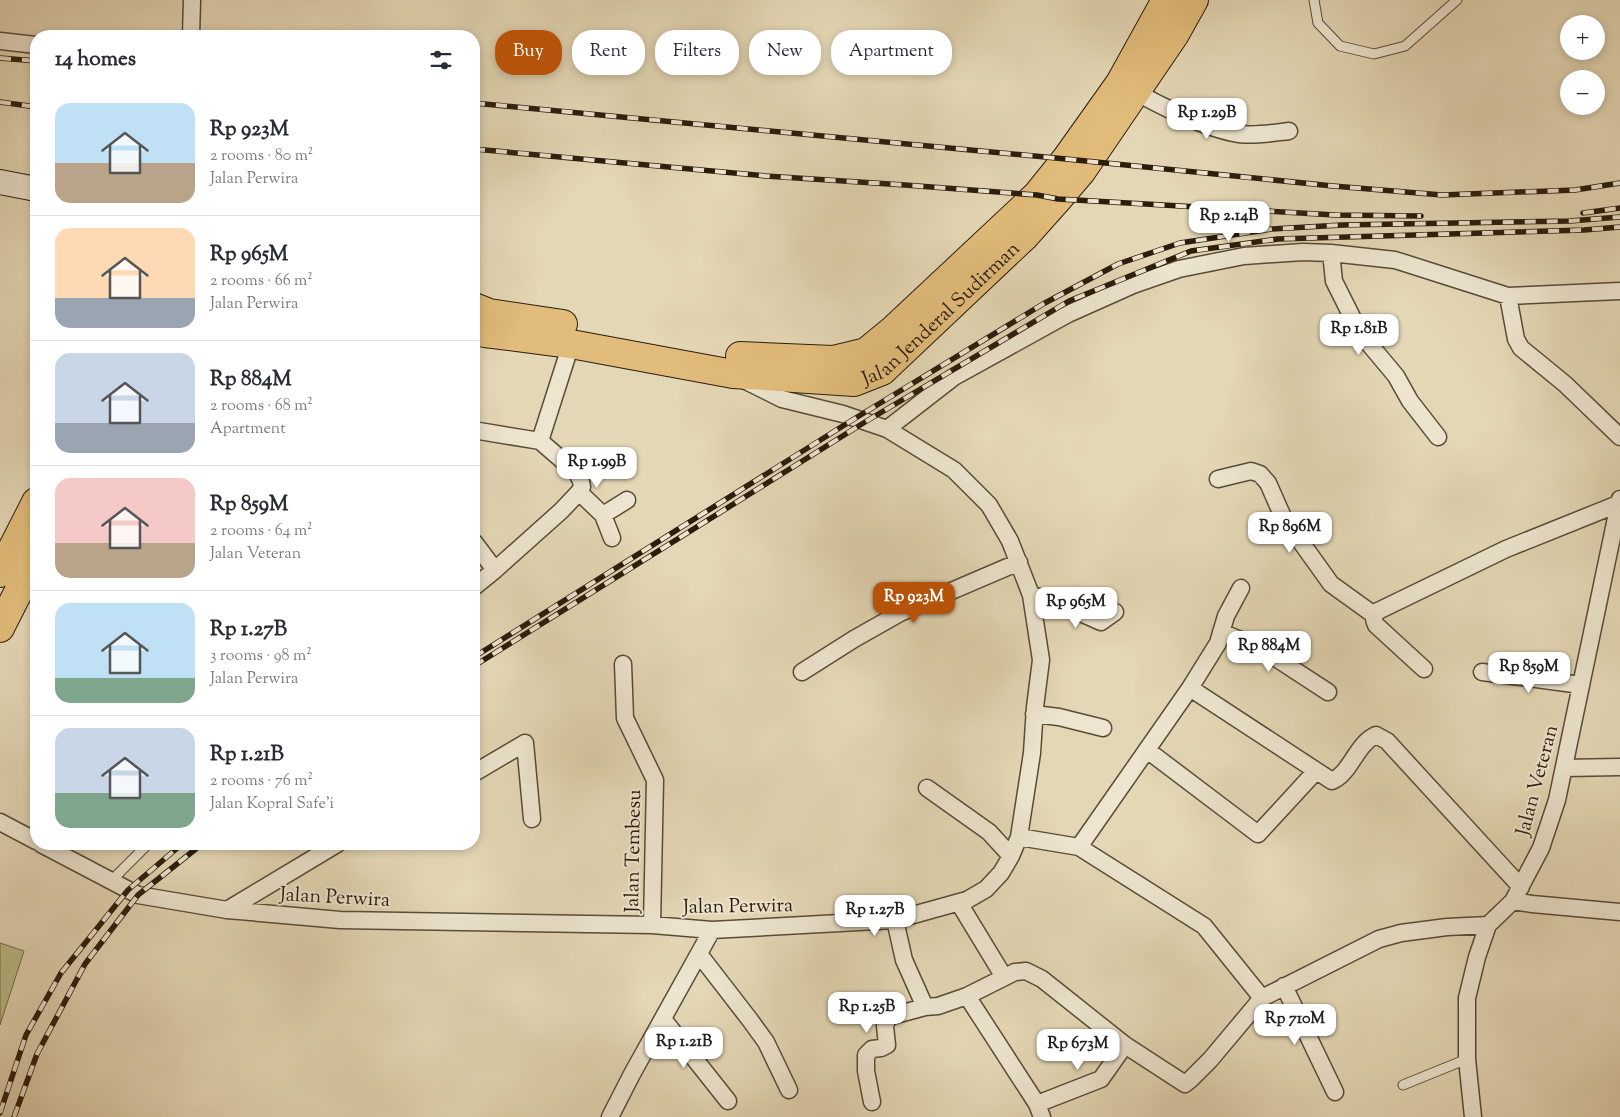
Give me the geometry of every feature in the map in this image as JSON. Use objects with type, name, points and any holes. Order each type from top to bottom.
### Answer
[{"type":"highway","name":"Jalan Jenderal Sudirman","points":[[480,330],[854,382],[882,371],[1025,236],[1081,172],[1128,87],[1166,0]]},
{"type":"highway","name":"Jalan Jenderal Sudirman","points":[[1128,87],[1175,34],[1194,0]]},
{"type":"highway","name":"Jalan Jenderal Sudirman","points":[[480,309],[489,313],[577,326],[735,365]]},
{"type":"highway","points":[[0,573],[30,514]]},
{"type":"highway","points":[[3,613],[30,570]]},
{"type":"main road","points":[[0,182],[30,188]]},
{"type":"street","points":[[191,30],[192,0]]},
{"type":"street","points":[[0,41],[30,44]]},
{"type":"street","points":[[1128,87],[1195,120],[1238,134],[1263,135],[1289,131]]},
{"type":"street","points":[[888,429],[954,377],[1068,314],[1133,285],[1179,269],[1244,256],[1303,252],[1395,260],[1508,296],[1620,291]]},
{"type":"street","points":[[1331,253],[1334,282],[1360,333],[1396,376],[1410,401],[1438,436]]},
{"type":"street","points":[[1508,296],[1516,340],[1521,348],[1565,384],[1620,437]]},
{"type":"street","points":[[540,441],[571,344]]},
{"type":"street","name":"Jalan Perwira","points":[[52,850],[138,896],[227,910],[340,920],[652,925],[712,930],[895,920],[959,903],[986,889],[1001,873],[1020,837],[1032,753],[1034,714],[1041,660],[1031,595],[1007,535],[989,504],[954,470],[888,429],[842,414],[782,399],[735,365]]},
{"type":"street","points":[[480,431],[540,441],[577,472],[582,487],[580,492],[561,511],[480,581]]},
{"type":"street","points":[[1218,479],[1251,471],[1260,474],[1268,483],[1283,517],[1331,584],[1374,615]]},
{"type":"street","points":[[580,492],[603,515],[612,538]]},
{"type":"street","points":[[603,515],[627,500]]},
{"type":"street","points":[[1374,615],[1386,607],[1506,549],[1619,502]]},
{"type":"street","name":"Jalan Veteran","points":[[1473,1117],[1467,1059],[1467,998],[1477,957],[1488,926],[1517,894],[1541,848],[1557,800],[1581,685],[1615,547],[1619,502]]},
{"type":"street","points":[[480,550],[495,570]]},
{"type":"street","points":[[802,672],[900,613],[1019,562]]},
{"type":"street","points":[[1079,847],[1190,688],[1218,643],[1226,616],[1241,588]]},
{"type":"street","points":[[1031,595],[1068,604],[1100,622],[1115,612]]},
{"type":"street","points":[[1374,615],[1373,619],[1376,625],[1424,669]]},
{"type":"street","points":[[1221,632],[1262,649],[1328,692]]},
{"type":"street","name":"Jalan Tembesu","points":[[623,664],[625,718],[655,780],[652,925]]},
{"type":"street","points":[[1482,672],[1581,685]]},
{"type":"street","points":[[1190,688],[1332,781],[1340,778],[1353,758],[1370,738],[1376,735],[1380,736],[1517,894],[1532,904],[1620,912]]},
{"type":"street","points":[[1034,714],[1103,728]]},
{"type":"street","points":[[480,769],[525,743],[532,819]]},
{"type":"street","points":[[1147,750],[1258,834],[1316,771]]},
{"type":"street","points":[[1564,768],[1620,767]]},
{"type":"street","points":[[927,788],[996,837],[1011,856]]},
{"type":"street","points":[[0,822],[30,838]]},
{"type":"street","points":[[1020,837],[1079,847],[1204,926],[1262,998]]},
{"type":"street","points":[[227,910],[328,850]]},
{"type":"street","points":[[959,903],[1004,977]]},
{"type":"street","points":[[895,920],[904,960],[925,1006]]},
{"type":"street","points":[[872,1102],[866,1070],[866,1055],[872,1049],[887,1045],[886,1026],[888,1017],[925,1006],[933,1007],[967,996],[1021,970],[1037,975],[1125,1045],[1181,1082],[1186,1083],[1210,1060],[1262,998],[1284,986],[1379,939],[1401,933],[1488,926]]},
{"type":"street","points":[[610,1117],[712,930]]},
{"type":"street","points":[[699,954],[766,1042],[789,1090]]},
{"type":"street","points":[[1284,986],[1334,1092]]},
{"type":"street","points":[[967,996],[1039,1110],[1101,1079],[1125,1045]]},
{"type":"street","points":[[663,1019],[728,1101]]},
{"type":"lane","points":[[1314,0],[1318,23],[1340,46],[1374,54],[1405,46],[1457,0]]},
{"type":"lane","points":[[111,881],[142,850]]},
{"type":"lane","points":[[1403,1085],[1467,1059]]},
{"type":"green space","points":[[0,943],[24,951],[0,1025]]},
{"type":"railway","points":[[0,58],[30,60]]},
{"type":"railway","points":[[0,102],[30,106]]},
{"type":"railway","points":[[480,104],[1442,195],[1575,190],[1620,183]]},
{"type":"railway","points":[[480,150],[766,176],[1037,195],[1058,199],[1335,215],[1421,216]]},
{"type":"railway","points":[[1583,213],[1620,208]]},
{"type":"railway","points":[[480,653],[854,419],[1043,304],[1118,264],[1180,243],[1272,229],[1342,225],[1570,221],[1620,217]]},
{"type":"railway","points":[[480,662],[865,422],[1069,301],[1191,251],[1278,239],[1584,230],[1620,227]]},
{"type":"railway","points":[[0,1113],[26,1035],[61,973],[128,890],[175,850]]},
{"type":"railway","points":[[14,1117],[37,1054],[85,964],[138,895],[194,850]]}]
